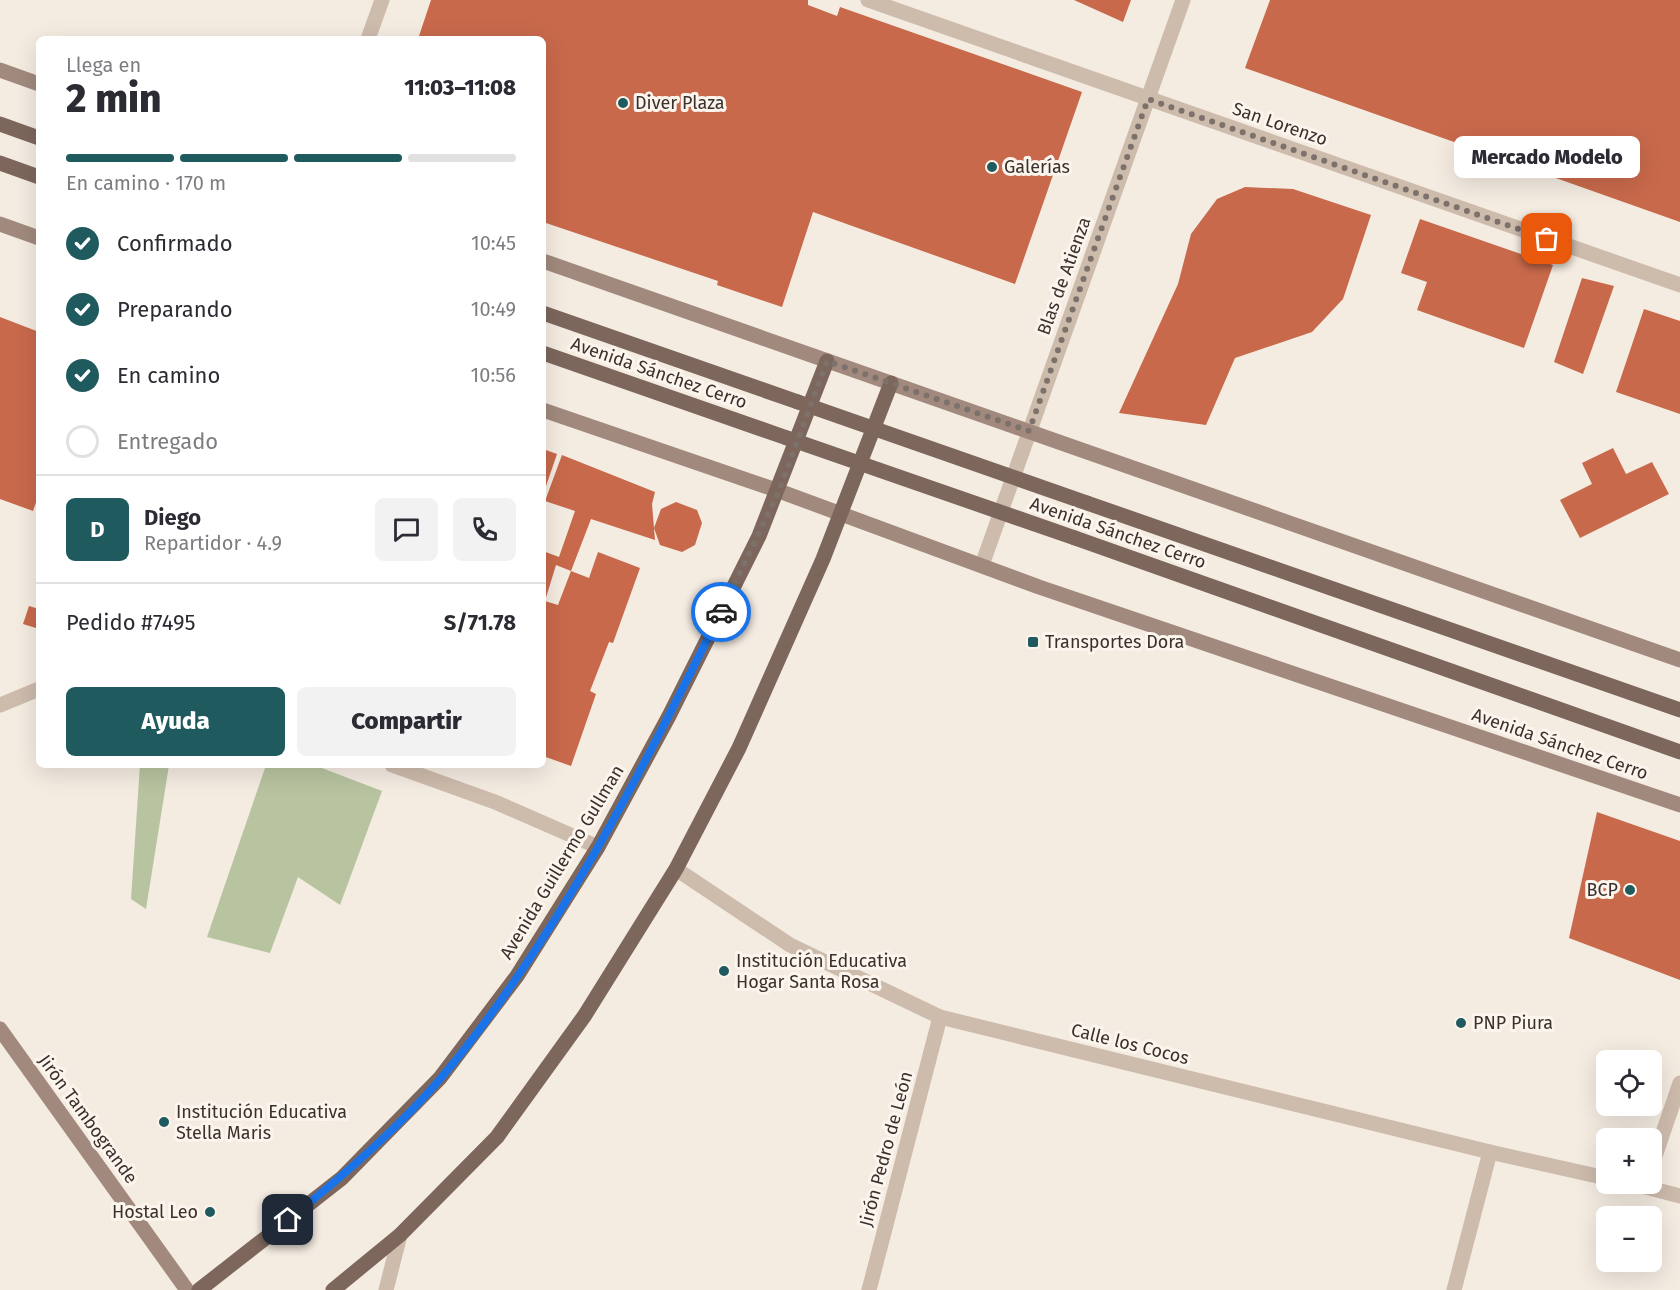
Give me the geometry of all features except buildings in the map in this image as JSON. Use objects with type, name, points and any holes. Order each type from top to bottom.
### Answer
[{"type":"main road","points":[[0,70],[36,83]]},
{"type":"main road","points":[[0,124],[36,137]]},
{"type":"main road","points":[[0,164],[36,176]]},
{"type":"main road","points":[[0,224],[36,237]]},
{"type":"main road","points":[[546,262],[1680,660]]},
{"type":"main road","name":"Avenida Sánchez Cerro","points":[[546,314],[1680,710]]},
{"type":"main road","name":"Avenida Sánchez Cerro","points":[[546,354],[1680,752]]},
{"type":"main road","name":"Avenida Guillermo Gullman","points":[[199,1290],[342,1178],[440,1078],[517,976],[598,847],[669,716],[759,536],[779,491],[827,361]]},
{"type":"main road","points":[[333,1290],[400,1235],[497,1137],[585,1015],[676,869],[739,748],[823,559],[891,383]]},
{"type":"main road","name":"Avenida Sánchez Cerro","points":[[546,411],[779,491],[1039,587],[1680,805]]},
{"type":"main road","name":"Jirón Tambogrande","points":[[0,1029],[187,1290]]},
{"type":"street","points":[[369,36],[382,0]]},
{"type":"street","name":"San Lorenzo","points":[[867,0],[1680,285]]},
{"type":"street","name":"Blas de Atienza","points":[[982,565],[1183,0]]},
{"type":"street","points":[[0,705],[36,690]]},
{"type":"street","points":[[400,768],[495,802],[598,847]]},
{"type":"street","name":"Calle los Cocos","points":[[676,869],[790,945],[940,1017],[1490,1152],[1596,1176]]},
{"type":"street","name":"Jirón Pedro de León","points":[[869,1290],[940,1017]]},
{"type":"street","points":[[1662,1136],[1680,1083]]},
{"type":"street","points":[[1454,1290],[1490,1152]]},
{"type":"street","points":[[1662,1190],[1680,1196]]},
{"type":"street","points":[[386,1290],[400,1235]]},
{"type":"green space","points":[[140,768],[169,768],[146,909],[131,899]]},
{"type":"green space","points":[[265,768],[322,768],[382,791],[340,905],[298,877],[270,953],[207,937]]},
{"type":"way so far","points":[[721,612],[779,491],[827,361],[1029,431],[1148,99],[1547,239]]},
{"type":"place","name":"Diver Plaza","points":[[623,103]]},
{"type":"place","name":"Galerías","points":[[992,167]]},
{"type":"place","name":"Mercado Modelo","points":[[1547,239]]},
{"type":"place","name":"Transportes Dora","points":[[1033,642]]},
{"type":"place","name":"BCP","points":[[1630,890]]},
{"type":"place","name":"Institución Educativa Hogar Santa Rosa","points":[[724,971]]},
{"type":"place","name":"PNP Piura","points":[[1461,1023]]},
{"type":"place","name":"Institución Educativa Stella Maris","points":[[164,1122]]},
{"type":"place","name":"Hostal Leo","points":[[210,1212]]},
{"type":"route","points":[[288,1220],[342,1178],[440,1078],[517,976],[598,847],[669,716],[721,612]]}]
